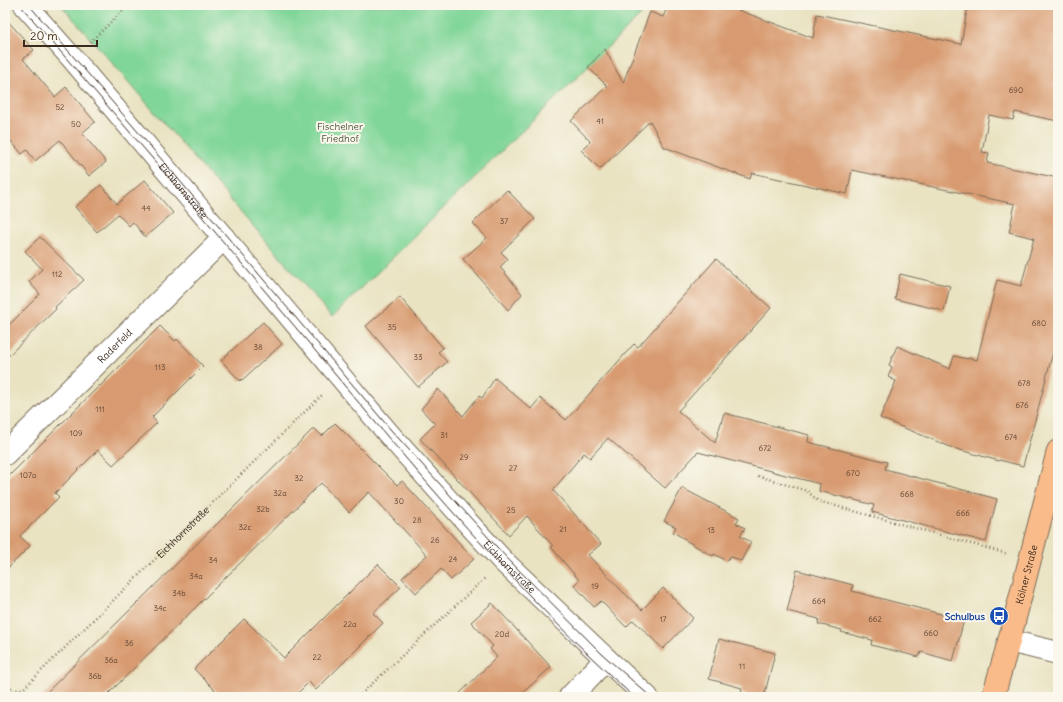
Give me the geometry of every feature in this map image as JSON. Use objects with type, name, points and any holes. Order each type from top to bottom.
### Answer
[{"type":"main road","name":"Kölner Straße","points":[[993,697],[1058,451]]},
{"type":"street","name":"Eichhornstraße","points":[[25,5],[72,58],[388,433],[463,517],[503,560],[647,697]]},
{"type":"street","name":"Raderfeld","points":[[5,454],[224,238]]},
{"type":"street","points":[[1009,641],[1058,652]]},
{"type":"street","points":[[570,697],[606,659]]},
{"type":"path","points":[[72,58],[128,5]]},
{"type":"path","name":"Eichhornstraße","points":[[13,691],[24,688],[341,377]]},
{"type":"path","points":[[758,476],[807,491],[818,501],[1030,560]]},
{"type":"path","points":[[358,697],[503,560]]},
{"type":"path","points":[[5,677],[13,691],[5,693]]},
{"type":"green space","name":"Fischelner Friedhof","points":[[61,5],[651,5],[332,317]]},
{"type":"building","points":[[668,5],[725,5],[813,38],[817,14],[961,44],[968,5],[1058,5],[1058,121],[1015,112],[1013,120],[989,115],[982,152],[989,153],[987,163],[1058,178],[1058,333],[1023,466],[953,448],[880,418],[896,381],[888,377],[892,367],[889,365],[897,346],[950,369],[954,356],[977,360],[997,280],[1021,286],[1034,238],[1009,232],[1015,204],[852,170],[847,194],[752,173],[750,179],[664,147],[650,121],[600,169],[581,150],[590,141],[571,121],[607,86],[588,67],[605,49],[623,83],[650,12],[663,17]]},
{"type":"building","points":[[5,18],[34,50],[23,59],[55,97],[66,87],[95,122],[82,133],[106,162],[89,176],[60,140],[35,161],[27,150],[22,154],[5,134]]},
{"type":"building","points":[[145,180],[173,213],[145,237],[133,222],[129,226],[118,214],[97,232],[75,207],[101,185],[117,204]]},
{"type":"building","points":[[507,190],[535,219],[501,252],[508,259],[500,267],[522,294],[508,310],[463,259],[487,238],[473,223]]},
{"type":"building","points":[[40,237],[84,280],[55,307],[56,309],[5,359],[5,329],[40,294],[29,282],[42,269],[25,251]]},
{"type":"building","points":[[716,259],[771,308],[678,411],[715,443],[724,413],[809,435],[808,442],[887,462],[885,469],[997,499],[986,542],[872,512],[874,505],[819,491],[820,484],[698,452],[665,488],[608,438],[590,458],[584,453],[553,490],[601,544],[588,555],[642,610],[663,588],[693,618],[663,649],[633,620],[626,627],[601,601],[594,607],[574,585],[579,580],[551,547],[553,546],[527,516],[509,535],[420,439],[435,424],[421,409],[438,389],[463,416],[479,396],[482,398],[495,378],[531,409],[540,398],[566,420],[634,344],[638,347]]},
{"type":"building","points":[[900,274],[950,286],[944,311],[895,299]]},
{"type":"building","points":[[400,297],[443,348],[438,352],[447,362],[418,387],[366,326]]},
{"type":"building","points":[[263,322],[282,344],[240,381],[221,360]]},
{"type":"building","points":[[160,326],[175,341],[177,339],[203,366],[152,417],[157,423],[113,465],[98,450],[55,493],[59,497],[20,536],[30,546],[5,571],[5,480]]},
{"type":"building","points":[[335,423],[397,485],[402,481],[474,559],[451,580],[441,569],[416,593],[402,578],[427,555],[369,492],[349,512],[321,483],[105,697],[42,697],[314,428],[322,436]]},
{"type":"building","points":[[682,488],[739,518],[736,523],[745,528],[740,536],[751,542],[741,561],[730,556],[727,561],[714,554],[713,556],[673,532],[676,527],[664,521]]},
{"type":"building","points":[[378,564],[401,587],[373,613],[383,623],[316,690],[309,682],[294,697],[222,697],[194,669],[244,619],[284,658]]},
{"type":"building","points":[[797,570],[853,585],[852,591],[964,620],[953,661],[921,652],[919,657],[871,645],[872,640],[818,624],[819,619],[787,611]]},
{"type":"building","points":[[492,603],[551,667],[518,697],[456,697],[497,657],[490,649],[493,646],[471,622]]},
{"type":"building","points":[[719,639],[775,653],[764,697],[741,693],[742,688],[709,679]]},
{"type":"tram line","points":[[20,5],[94,90],[428,484],[549,615],[634,697]]},
{"type":"tram line","points":[[29,5],[391,430],[506,557],[601,653],[651,697]]},
{"type":"place","name":"Schulbus","points":[[999,616]]}]
